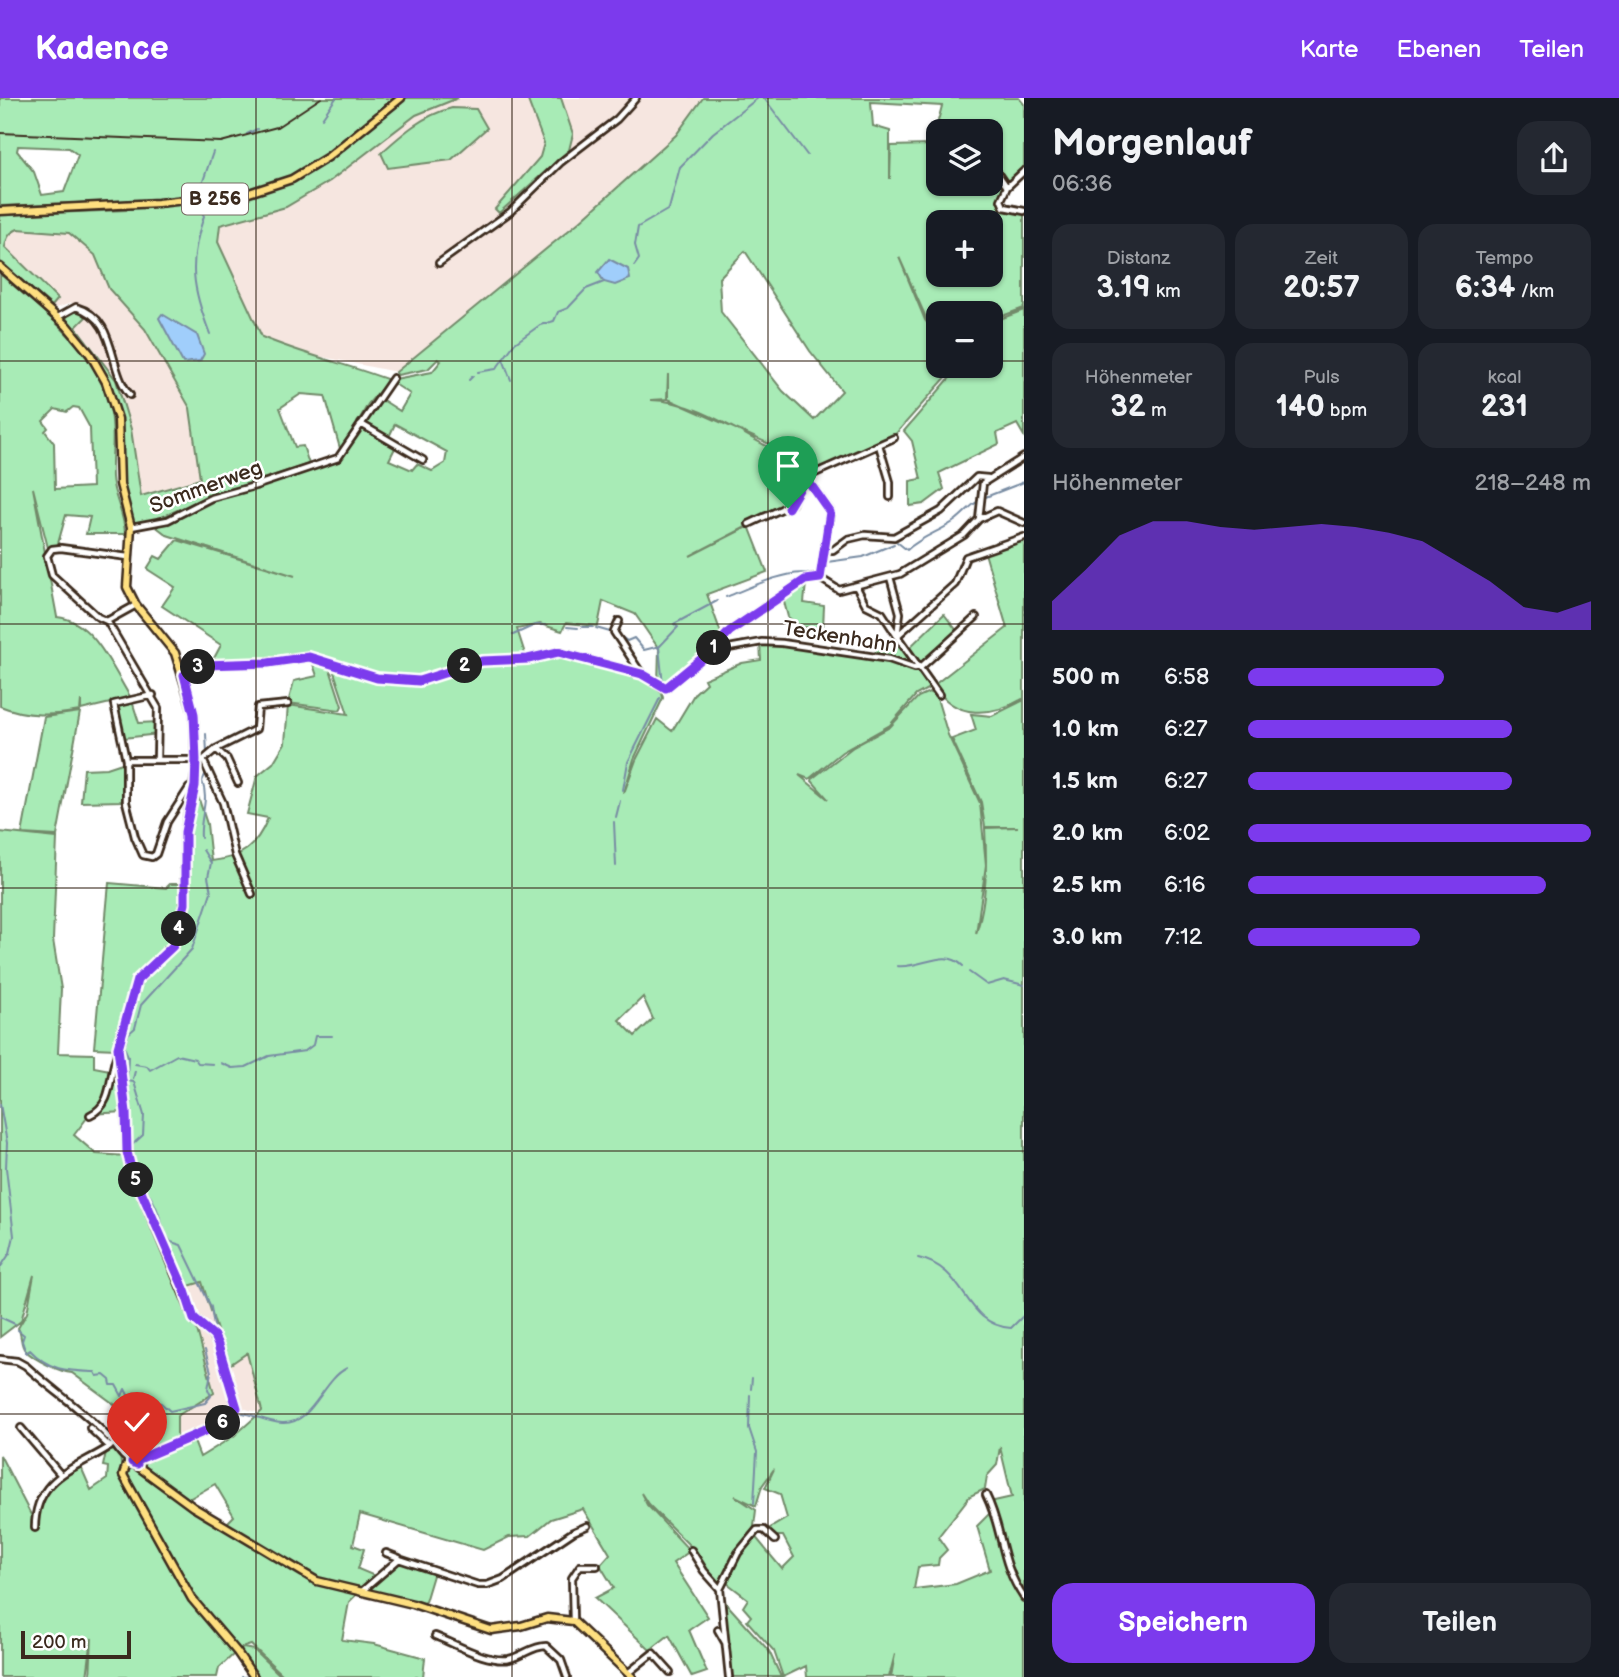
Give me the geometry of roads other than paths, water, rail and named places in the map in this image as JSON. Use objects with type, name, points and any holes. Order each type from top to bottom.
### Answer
[{"type":"main road","name":"B 256","points":[[0,211],[183,201],[249,193],[292,179],[328,157],[401,98]]},
{"type":"main road","points":[[0,267],[58,317],[90,354],[111,394],[120,437],[120,484],[131,527],[127,587],[136,605],[170,645],[184,675],[194,714],[200,760],[185,832],[185,904],[181,926],[173,946],[137,980],[118,1052],[125,1104],[127,1152],[194,1319],[214,1336],[218,1345],[237,1403],[234,1413],[217,1426],[132,1462],[123,1471],[125,1484],[192,1600],[237,1651],[254,1677]]},
{"type":"main road","points":[[132,1462],[193,1507],[239,1532],[317,1581],[413,1604],[491,1630],[547,1618],[573,1622],[630,1675]]},
{"type":"street","points":[[439,263],[510,212],[575,150],[617,119],[636,98]]},
{"type":"street","points":[[1024,171],[1007,187],[1001,204],[1024,211]]},
{"type":"street","points":[[1003,181],[1007,187]]},
{"type":"street","points":[[58,317],[76,307],[97,322],[112,344],[117,376],[130,395]]},
{"type":"street","points":[[393,378],[361,424],[423,460]]},
{"type":"street","name":"Sommerweg","points":[[131,527],[168,520],[211,498],[330,462],[342,454],[361,424]]},
{"type":"street","points":[[749,524],[792,505],[806,478],[894,438]]},
{"type":"street","points":[[879,445],[890,482],[890,497]]},
{"type":"street","points":[[979,519],[981,489],[988,478],[1024,457]]},
{"type":"street","points":[[826,550],[833,550],[848,539],[865,535],[894,537],[941,511],[977,477],[988,478]]},
{"type":"street","points":[[806,478],[830,512],[820,578]]},
{"type":"street","points":[[184,675],[205,665],[268,663],[309,657],[386,680],[419,681],[482,661],[528,659],[558,652],[642,674],[666,688],[711,651],[730,631],[805,580],[820,578],[839,590],[856,586],[905,571],[964,535],[979,519],[997,511],[1024,523]]},
{"type":"street","points":[[897,636],[955,584],[966,556],[1024,537]]},
{"type":"street","points":[[128,557],[61,548],[52,549],[47,556],[52,575],[98,617],[107,621],[153,695],[160,721],[158,760]]},
{"type":"street","points":[[890,577],[900,613],[897,636]]},
{"type":"street","points":[[856,586],[869,608],[882,613],[939,695]]},
{"type":"street","points":[[107,621],[136,605]]},
{"type":"street","points":[[921,667],[976,617]]},
{"type":"street","points":[[619,621],[614,632],[642,674]]},
{"type":"street","name":"Teckenhahn","points":[[711,651],[762,642],[782,643],[888,659],[915,668],[921,667]]},
{"type":"street","points":[[153,695],[114,704],[126,760],[124,788],[131,825],[144,855],[148,857],[156,854],[167,822],[189,789],[195,786]]},
{"type":"street","points":[[126,760],[200,760],[256,729],[258,707],[288,705]]},
{"type":"street","points":[[216,749],[227,758],[238,783]]},
{"type":"street","points":[[200,760],[223,803],[233,848],[252,894]]},
{"type":"street","points":[[90,1115],[99,1110],[110,1087],[118,1052]]},
{"type":"street","points":[[0,1359],[17,1361],[26,1366],[77,1408],[112,1446]]},
{"type":"street","points":[[21,1428],[60,1474]]},
{"type":"street","points":[[90,1428],[132,1462]]},
{"type":"street","points":[[35,1528],[36,1507],[50,1482],[112,1446]]},
{"type":"street","points":[[986,1495],[996,1519],[1005,1563],[1024,1598]]},
{"type":"street","points":[[386,1553],[467,1581],[487,1585],[503,1579],[573,1532],[587,1526]]},
{"type":"street","points":[[729,1677],[720,1589],[738,1553],[757,1530],[764,1530],[775,1540]]},
{"type":"street","points":[[691,1550],[704,1572],[720,1589]]},
{"type":"street","points":[[361,1592],[400,1559]]},
{"type":"street","points":[[573,1622],[573,1574],[580,1566],[597,1566]]},
{"type":"street","points":[[718,1630],[726,1644]]},
{"type":"street","points":[[435,1636],[499,1659],[514,1658],[538,1646],[546,1646],[561,1660],[565,1676]]},
{"type":"street","points":[[630,1675],[653,1653],[670,1672]]},
{"type":"water","points":[[609,259],[628,269],[630,279],[615,285],[604,282],[598,272]]},
{"type":"water","points":[[162,314],[197,335],[204,354],[200,361],[183,363],[159,318]]},
{"type":"waterway","points":[[322,118],[336,98]]},
{"type":"waterway","points":[[634,266],[639,259],[635,245],[638,227],[669,209],[680,167],[713,133],[758,98]]},
{"type":"waterway","points":[[764,98],[807,155]]},
{"type":"waterway","points":[[247,134],[257,129]]},
{"type":"waterway","points":[[200,190],[213,152]]},
{"type":"waterway","points":[[201,210],[204,216],[196,248],[194,275],[199,303],[210,334]]},
{"type":"waterway","points":[[478,372],[496,369],[515,343],[540,325],[554,321],[558,312],[568,308],[586,289],[604,282]]},
{"type":"waterway","points":[[503,359],[511,380]]},
{"type":"waterway","points":[[469,380],[473,376]]},
{"type":"waterway","points":[[983,498],[1024,482]]},
{"type":"waterway","points":[[897,542],[907,550],[956,520],[978,501]]},
{"type":"waterway","points":[[825,566],[827,562],[863,557],[894,544]]},
{"type":"waterway","points":[[726,597],[779,577],[809,574]]},
{"type":"waterway","points":[[623,638],[627,641],[634,638],[644,650],[660,646],[678,627],[674,624],[717,601]]},
{"type":"waterway","points":[[513,635],[535,625],[545,625]]},
{"type":"waterway","points":[[567,627],[578,628]]},
{"type":"waterway","points":[[582,627],[593,627]]},
{"type":"waterway","points":[[596,628],[610,632]]},
{"type":"waterway","points":[[659,647],[663,685]]},
{"type":"waterway","points":[[623,790],[628,762],[660,698]]},
{"type":"waterway","points":[[206,734],[207,753]]},
{"type":"waterway","points":[[201,838],[205,802],[202,781],[206,773]]},
{"type":"waterway","points":[[616,817],[620,801]]},
{"type":"waterway","points":[[614,822],[616,866]]},
{"type":"waterway","points":[[165,1232],[134,1160],[132,1145],[143,1135],[144,1115],[134,1082],[127,1081],[128,1056],[124,1047],[128,1034],[135,1028],[141,1005],[192,949],[211,892],[208,877],[211,863],[203,850]]},
{"type":"waterway","points":[[897,966],[941,958],[948,958],[963,966]]},
{"type":"waterway","points":[[969,972],[987,985],[1004,980],[1024,985]]},
{"type":"waterway","points":[[221,1063],[232,1068],[246,1067],[269,1056],[305,1051],[313,1045],[315,1036],[332,1036]]},
{"type":"waterway","points":[[135,1064],[147,1066],[150,1070],[177,1055],[195,1059],[198,1063],[213,1064]]},
{"type":"waterway","points":[[133,1079],[135,1071]]},
{"type":"waterway","points":[[0,1104],[7,1143],[6,1168],[14,1236],[10,1253],[0,1268]]},
{"type":"waterway","points":[[167,1237],[171,1242],[181,1245],[211,1307],[215,1333]]},
{"type":"waterway","points":[[918,1258],[947,1273],[973,1307],[995,1324],[1011,1328],[1024,1315]]},
{"type":"waterway","points":[[0,1317],[15,1324]]},
{"type":"waterway","points":[[18,1330],[24,1335],[22,1341],[26,1353],[30,1350],[52,1366],[95,1372],[97,1376],[104,1375],[111,1385],[116,1385],[122,1396],[125,1389],[129,1397],[133,1393],[145,1394],[146,1399],[161,1403],[170,1411],[205,1403],[211,1396],[208,1389],[211,1372],[205,1350]]},
{"type":"waterway","points":[[238,1412],[276,1422],[293,1422],[310,1410],[338,1374],[347,1368]]},
{"type":"waterway","points":[[751,1389],[752,1378]]},
{"type":"waterway","points":[[750,1395],[749,1428],[757,1452],[754,1503]]},
{"type":"waterway","points":[[242,1677],[248,1677]]},
{"type":"railway","points":[[0,133],[221,142],[277,127],[321,98]]}]
